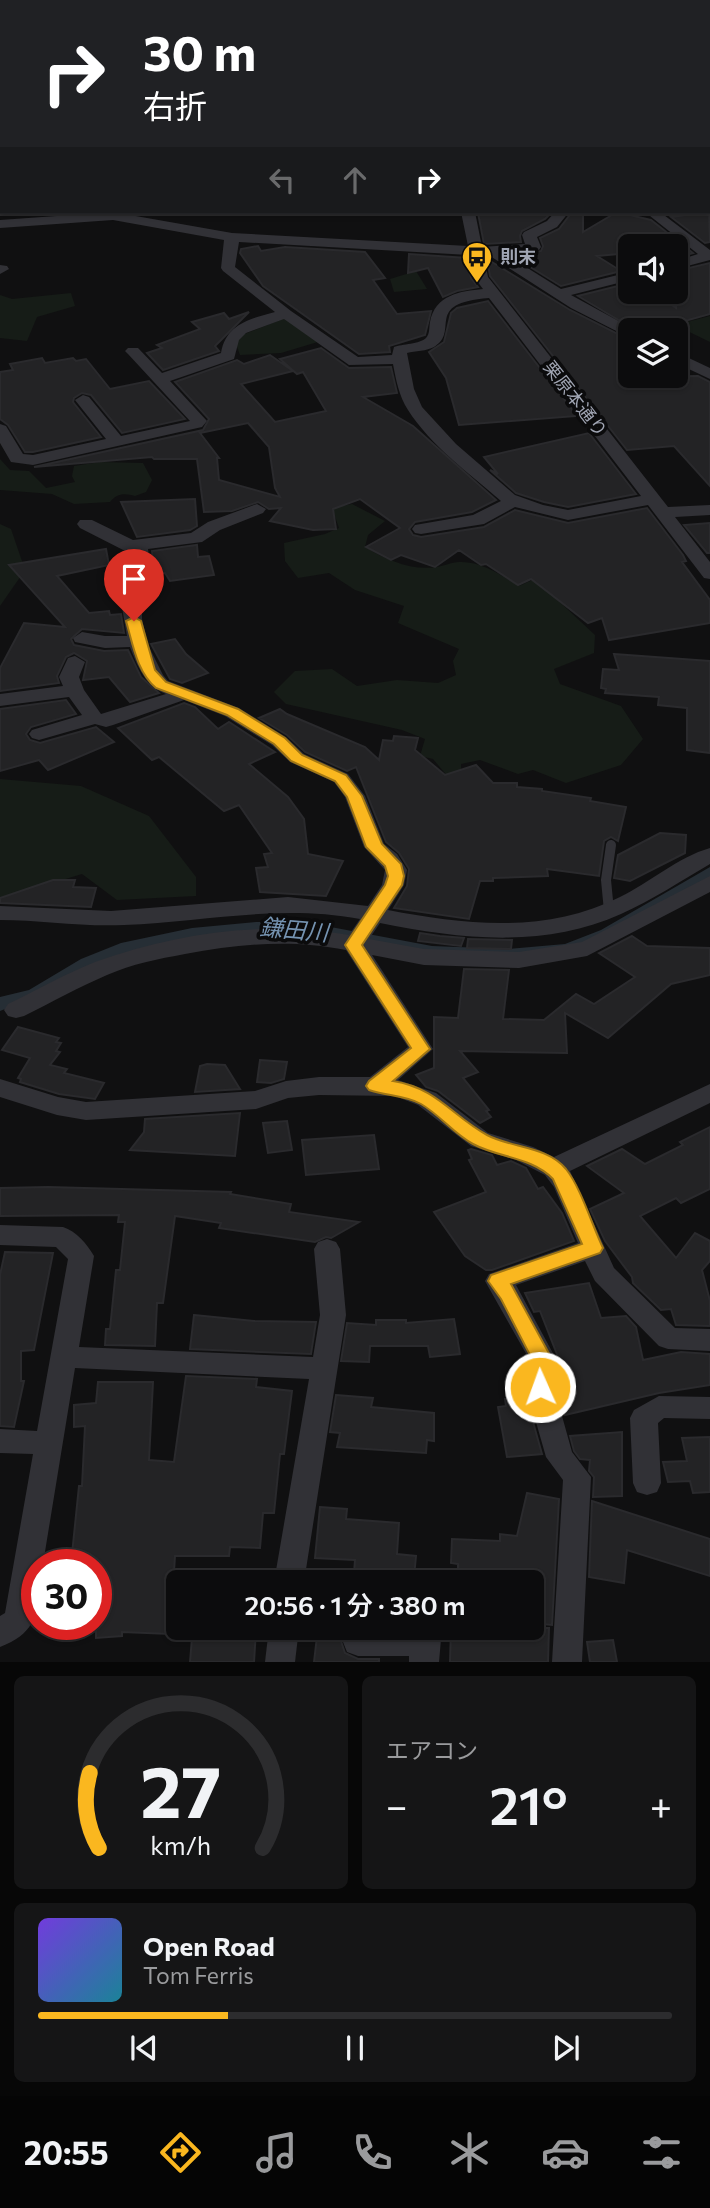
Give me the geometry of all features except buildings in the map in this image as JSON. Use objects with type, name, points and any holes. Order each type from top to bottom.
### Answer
[{"type":"street","points":[[66,214],[86,218]]},
{"type":"street","points":[[8,219],[86,218],[116,214],[232,237],[493,252],[534,247],[529,235],[552,224],[560,214]]},
{"type":"street","name":"栗原本通り","points":[[468,214],[481,277],[710,574]]},
{"type":"street","points":[[655,214],[709,256]]},
{"type":"street","points":[[232,237],[228,268],[286,314],[355,362],[400,359]]},
{"type":"street","points":[[493,252],[558,294],[618,327]]},
{"type":"street","points":[[688,262],[709,256]]},
{"type":"street","points":[[558,294],[618,279]]},
{"type":"street","points":[[493,293],[459,297],[448,302],[438,317],[435,338],[428,344],[399,350],[406,389],[415,410],[450,448],[514,501],[568,515],[657,506],[710,510]]},
{"type":"street","points":[[159,379],[228,356],[230,341],[237,331],[286,314]]},
{"type":"street","points":[[0,429],[17,458],[22,460],[196,424],[198,421],[133,351]]},
{"type":"street","points":[[688,363],[710,374]]},
{"type":"street","points":[[83,400],[117,441]]},
{"type":"street","points":[[421,529],[478,520],[514,501]]},
{"type":"street","points":[[131,546],[196,538],[214,526],[257,509]]},
{"type":"street","points":[[86,524],[140,551],[143,571],[131,602],[139,641],[148,670],[154,679],[161,685],[186,693],[256,725],[297,758],[328,770],[348,785],[374,847],[396,870],[393,885],[362,933]]},
{"type":"street","points":[[82,638],[105,642],[139,641]]},
{"type":"street","points":[[75,662],[69,677],[74,691],[93,718]]},
{"type":"street","points":[[0,701],[74,691]]},
{"type":"street","points":[[39,734],[93,718],[106,721],[186,693]]},
{"type":"street","points":[[16,1010],[100,969],[194,943],[242,936],[281,934],[329,939],[362,933],[450,928],[506,930],[579,922],[608,911],[710,855]]},
{"type":"street","points":[[0,913],[114,919],[163,916],[261,903],[312,905],[362,933],[424,957],[519,960],[587,949],[710,883]]},
{"type":"street","points":[[362,933],[421,1049],[375,1086]]},
{"type":"street","points":[[0,1088],[57,1106],[86,1111],[256,1100],[286,1090],[319,1086],[397,1088],[428,1099],[480,1140],[524,1153],[554,1168],[565,1184],[604,1274],[668,1338],[710,1340]]},
{"type":"street","points":[[554,1168],[710,1093]]},
{"type":"street","points":[[0,1235],[63,1237],[81,1256],[66,1357],[19,1620],[0,1633]]},
{"type":"street","points":[[566,1662],[577,1477],[560,1458],[540,1387],[543,1373],[541,1357],[508,1294],[498,1281],[593,1248]]},
{"type":"street","points":[[291,1570],[332,1315],[327,1249]]},
{"type":"street","points":[[66,1357],[324,1369]]},
{"type":"street","points":[[647,1483],[645,1418],[659,1407],[710,1408]]},
{"type":"street","points":[[0,1441],[50,1443]]},
{"type":"street","points":[[280,1662],[283,1640]]},
{"type":"street","points":[[358,1642],[425,1644]]},
{"type":"lane","points":[[608,911],[606,880],[611,845]]},
{"type":"shaded area","points":[[416,271],[427,289],[394,292],[390,279]]},
{"type":"shaded area","points":[[71,293],[75,306],[37,317],[27,341],[0,338],[0,295],[12,299]]},
{"type":"shaded area","points":[[710,316],[710,342],[688,331],[688,322]]},
{"type":"shaded area","points":[[285,318],[321,341],[281,353],[240,355],[236,344],[242,335]]},
{"type":"shaded area","points":[[0,459],[10,470],[29,471],[46,488],[75,482],[72,476],[74,466],[100,462],[143,463],[152,480],[146,492],[135,496],[121,494],[110,502],[74,504],[52,494],[0,490]]},
{"type":"shaded area","points":[[352,504],[385,521],[368,535],[365,547],[400,563],[428,568],[467,562],[490,569],[519,586],[548,573],[550,593],[595,635],[594,653],[554,669],[560,684],[621,706],[643,739],[621,765],[566,783],[533,770],[518,774],[480,760],[461,764],[461,776],[449,778],[433,759],[420,756],[425,739],[402,730],[286,704],[274,692],[295,671],[332,669],[357,686],[397,680],[438,683],[456,675],[453,661],[459,649],[398,623],[404,606],[355,590],[329,573],[298,578],[285,561],[284,543],[325,534],[339,528],[332,508]]},
{"type":"shaded area","points":[[0,524],[11,529],[25,570],[0,606]]},
{"type":"shaded area","points":[[0,779],[81,786],[149,816],[196,877],[196,896],[117,900],[82,874],[0,899]]},
{"type":"water","name":"鎌田川","points":[[710,867],[710,880],[619,933],[559,952],[437,956],[322,932],[250,930],[180,940],[0,1011],[0,997],[29,990],[81,959],[121,943],[192,928],[256,922],[304,922],[432,946],[508,949],[565,944],[601,930]]},
{"type":"place","name":"則末","points":[[477,284]]},
{"type":"route","points":[[134,621],[148,670],[154,679],[161,685],[232,712],[279,741],[297,758],[341,778],[355,796],[374,847],[393,864],[396,876],[393,885],[354,945],[421,1049],[375,1086],[397,1088],[428,1099],[480,1140],[524,1153],[554,1168],[561,1175],[593,1248],[498,1281],[508,1294],[541,1357],[543,1373],[540,1387]]}]
